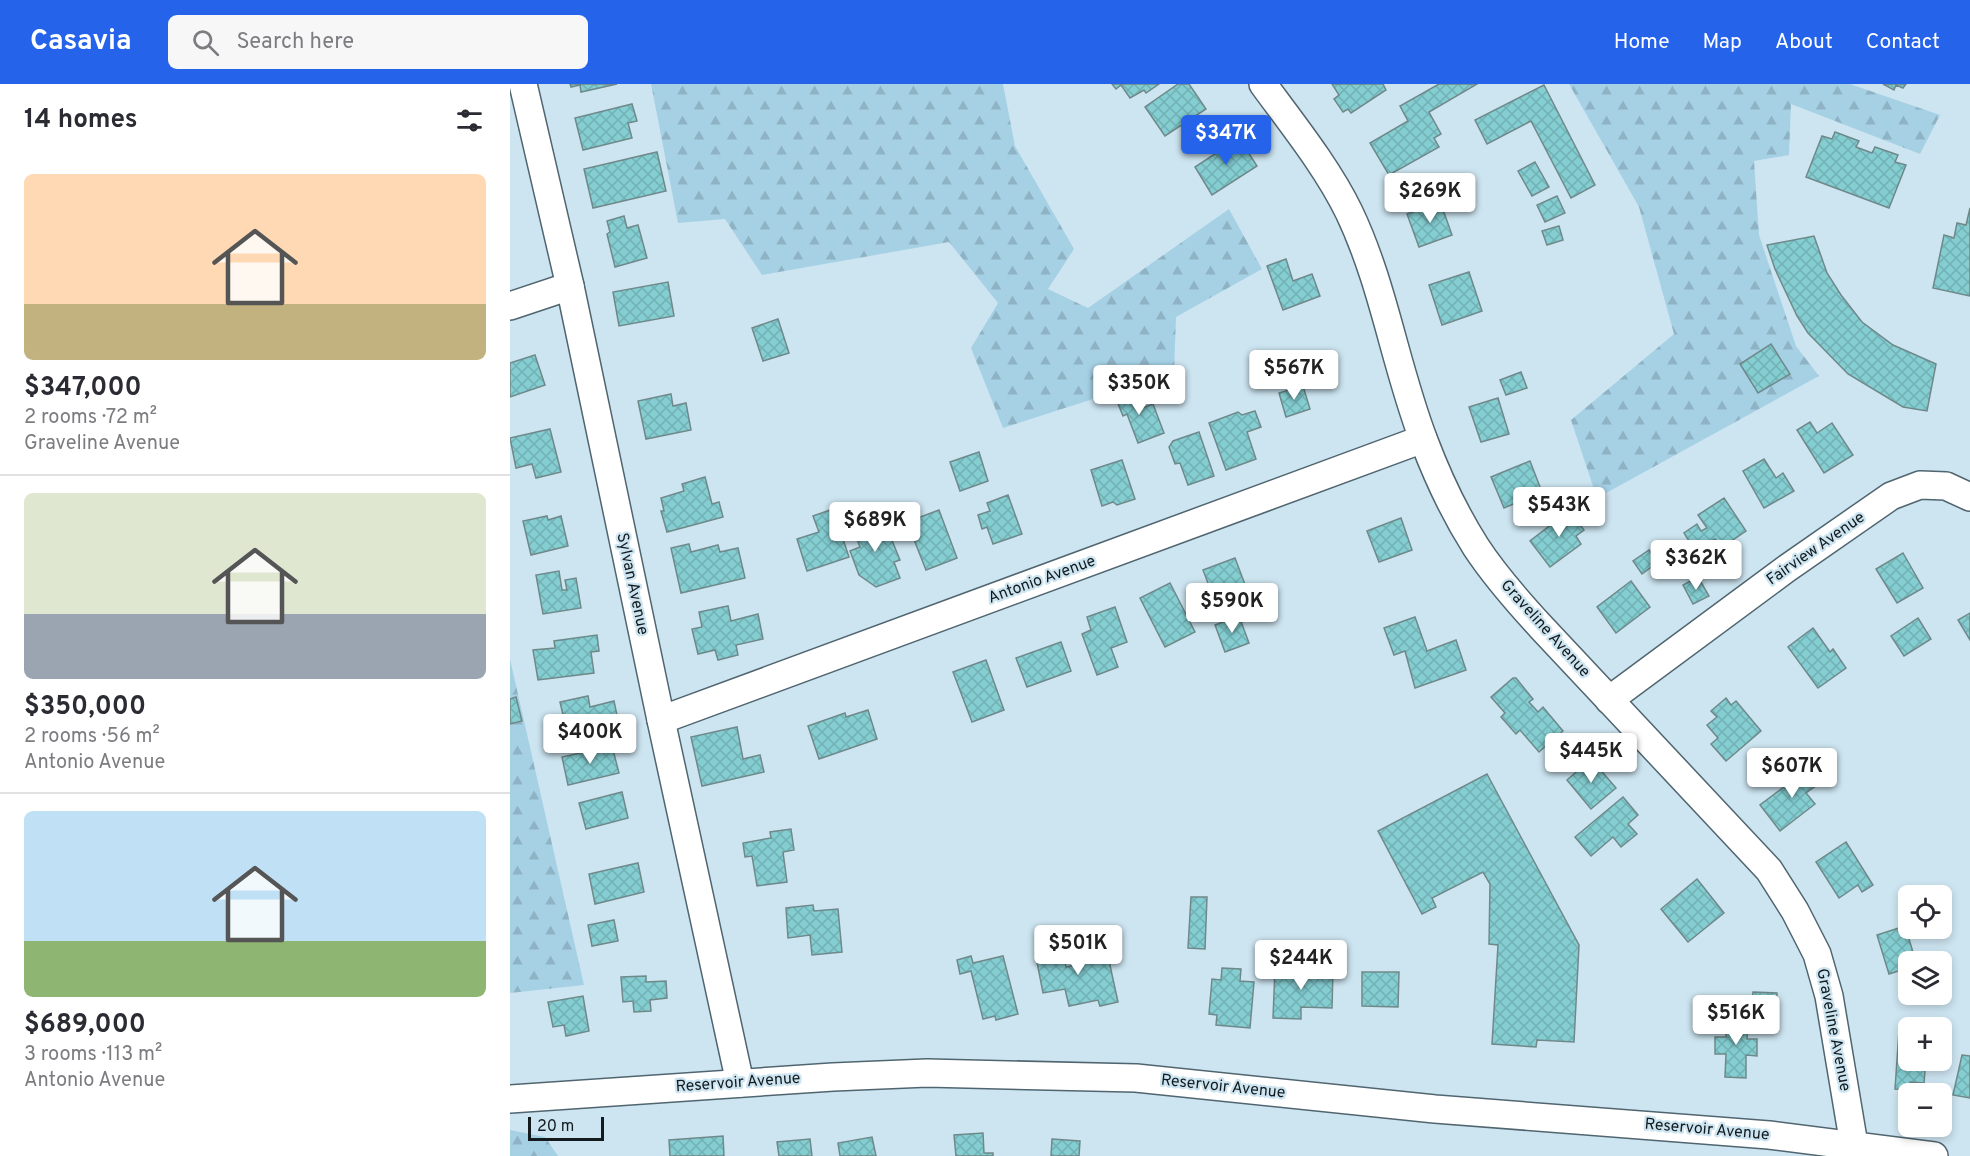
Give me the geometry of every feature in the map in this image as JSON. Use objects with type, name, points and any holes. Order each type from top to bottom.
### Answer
[{"type":"street","name":"Sylvan Avenue","points":[[523,84],[570,286],[660,720],[740,1083]]},
{"type":"street","name":"Graveline Avenue","points":[[1263,84],[1324,170],[1348,211],[1366,252],[1423,439],[1450,503],[1476,548],[1506,588],[1769,870],[1796,911],[1817,954],[1829,996],[1854,1145]]},
{"type":"street","points":[[510,306],[570,286]]},
{"type":"street","name":"Antonio Avenue","points":[[660,720],[1423,439]]},
{"type":"street","name":"Fairview Avenue","points":[[1609,700],[1786,569],[1892,496],[1920,485],[1958,492]]},
{"type":"street","name":"Reservoir Avenue","points":[[510,1099],[833,1077],[927,1073],[1136,1078],[1412,1107],[1769,1135],[1934,1156]]},
{"type":"green space","points":[[651,84],[1003,84],[1015,146],[1074,249],[1048,289],[1088,308],[1229,209],[1262,269],[1176,317],[1174,373],[1003,428],[971,348],[998,303],[949,242],[762,275],[725,219],[678,223]]},
{"type":"green space","points":[[1569,84],[1850,84],[1940,115],[1920,154],[1791,104],[1789,155],[1754,161],[1759,235],[1796,346],[1819,376],[1597,498],[1571,420],[1674,334],[1639,207]]},
{"type":"green space","points":[[510,659],[584,985],[510,993]]},
{"type":"green space","points":[[510,1130],[545,1137],[558,1156],[510,1156]]},
{"type":"building","points":[[570,84],[617,84],[581,92],[580,85],[571,87]]},
{"type":"building","points":[[1112,84],[1159,84],[1146,93],[1144,90],[1130,98],[1121,85],[1116,89]]},
{"type":"building","points":[[1178,84],[1189,84],[1206,109],[1165,136],[1145,107]]},
{"type":"building","points":[[1332,84],[1383,84],[1386,90],[1351,113],[1348,109],[1343,112],[1334,99],[1339,95]]},
{"type":"building","points":[[1439,84],[1477,84],[1429,112],[1441,134],[1434,138],[1439,147],[1389,175],[1370,143],[1408,121],[1400,106]]},
{"type":"building","points":[[1883,84],[1906,84],[1903,88],[1896,85],[1894,90]]},
{"type":"building","points":[[1544,85],[1595,185],[1571,198],[1531,121],[1487,144],[1475,120]]},
{"type":"building","points":[[632,104],[637,121],[628,123],[632,138],[583,150],[575,118]]},
{"type":"building","points":[[1835,132],[1859,141],[1856,147],[1872,153],[1875,147],[1898,155],[1895,162],[1906,165],[1889,208],[1806,177],[1822,136],[1832,139]]},
{"type":"building","points":[[1239,138],[1257,166],[1212,195],[1195,167]]},
{"type":"building","points":[[657,152],[666,191],[593,208],[584,169]]},
{"type":"building","points":[[1535,162],[1549,187],[1532,196],[1518,171]]},
{"type":"building","points":[[1557,196],[1565,213],[1545,222],[1537,205]]},
{"type":"building","points":[[1440,201],[1452,235],[1419,247],[1407,214]]},
{"type":"building","points":[[1970,208],[1970,296],[1933,288],[1944,235],[1954,238],[1957,223],[1966,225]]},
{"type":"building","points":[[624,216],[627,228],[638,225],[647,258],[615,267],[607,234],[610,232],[607,221]]},
{"type":"building","points":[[1559,226],[1563,240],[1547,245],[1542,231]]},
{"type":"building","points":[[1814,236],[1827,273],[1862,322],[1893,345],[1936,364],[1927,411],[1903,407],[1848,374],[1808,333],[1797,316],[1775,269],[1767,245]]},
{"type":"building","points":[[1286,259],[1293,281],[1312,274],[1320,296],[1283,310],[1267,266]]},
{"type":"building","points":[[1469,272],[1482,311],[1442,325],[1429,285]]},
{"type":"building","points":[[668,282],[674,316],[619,326],[613,292]]},
{"type":"building","points":[[778,319],[789,353],[763,361],[752,328]]},
{"type":"building","points":[[1771,344],[1790,374],[1758,393],[1740,364]]},
{"type":"building","points":[[535,355],[545,385],[510,397],[510,363]]},
{"type":"building","points":[[1521,372],[1527,388],[1506,395],[1500,380]]},
{"type":"building","points":[[1303,386],[1310,409],[1286,417],[1279,393]]},
{"type":"building","points":[[1132,388],[1140,409],[1153,404],[1164,433],[1138,443],[1127,414],[1123,416],[1114,394]]},
{"type":"building","points":[[671,394],[673,406],[686,403],[691,430],[646,439],[638,401]]},
{"type":"building","points":[[1498,398],[1509,434],[1481,442],[1469,407]]},
{"type":"building","points":[[1255,411],[1261,427],[1247,432],[1256,459],[1226,470],[1209,423],[1238,412],[1242,415]]},
{"type":"building","points":[[1810,422],[1817,433],[1832,423],[1853,455],[1824,473],[1797,430]]},
{"type":"building","points":[[550,429],[561,472],[536,478],[532,464],[516,468],[510,438]]},
{"type":"building","points":[[1199,432],[1214,476],[1188,485],[1180,463],[1175,464],[1169,447],[1173,441]]},
{"type":"building","points":[[979,452],[988,481],[960,491],[950,462]]},
{"type":"building","points":[[1764,459],[1776,478],[1783,473],[1794,491],[1764,508],[1743,471]]},
{"type":"building","points":[[1122,460],[1135,499],[1117,505],[1113,502],[1102,506],[1091,470]]},
{"type":"building","points":[[1530,461],[1542,492],[1504,508],[1491,477]]},
{"type":"building","points":[[705,477],[712,504],[719,502],[723,517],[667,532],[661,511],[664,511],[661,498],[684,491],[682,484]]},
{"type":"building","points":[[1008,495],[1022,534],[993,544],[987,527],[982,529],[978,515],[990,511],[987,503]]},
{"type":"building","points":[[1724,498],[1746,531],[1721,548],[1715,539],[1709,542],[1711,545],[1697,554],[1684,533],[1697,524],[1701,531],[1707,528],[1698,515]]},
{"type":"building","points":[[1566,506],[1584,530],[1576,536],[1581,544],[1550,567],[1530,541],[1557,520],[1553,515]]},
{"type":"building","points":[[833,509],[849,557],[807,571],[797,539],[819,532],[813,516]]},
{"type":"building","points":[[939,510],[957,558],[926,570],[907,522]]},
{"type":"building","points":[[547,516],[548,520],[561,516],[568,546],[531,555],[523,521]]},
{"type":"building","points":[[873,516],[876,525],[882,523],[900,560],[894,562],[900,578],[876,587],[859,575],[850,551],[860,547],[851,524]]},
{"type":"building","points":[[1401,518],[1412,550],[1379,562],[1367,531]]},
{"type":"building","points":[[689,544],[691,552],[718,545],[720,552],[738,548],[745,578],[681,593],[671,548]]},
{"type":"building","points":[[1649,550],[1658,562],[1642,574],[1633,561]]},
{"type":"building","points":[[1903,553],[1923,588],[1897,603],[1876,569]]},
{"type":"building","points":[[1235,558],[1252,603],[1220,615],[1203,570]]},
{"type":"building","points":[[559,571],[562,590],[567,590],[565,580],[576,578],[581,608],[543,614],[536,575]]},
{"type":"building","points":[[1698,577],[1709,596],[1693,604],[1683,585]]},
{"type":"building","points":[[1631,581],[1650,607],[1616,633],[1597,607]]},
{"type":"building","points":[[1170,583],[1195,632],[1165,647],[1140,598]]},
{"type":"building","points":[[728,606],[731,621],[758,614],[763,639],[736,645],[738,655],[718,660],[715,650],[698,654],[692,629],[702,627],[699,612]]},
{"type":"building","points":[[1115,607],[1127,642],[1111,648],[1118,667],[1097,675],[1082,634],[1091,630],[1087,617]]},
{"type":"building","points":[[1970,613],[1970,640],[1958,620]]},
{"type":"building","points":[[1239,616],[1249,643],[1225,652],[1215,625]]},
{"type":"building","points":[[1415,617],[1427,651],[1456,640],[1466,670],[1415,688],[1405,651],[1394,655],[1384,628]]},
{"type":"building","points":[[1918,618],[1931,639],[1904,656],[1891,636]]},
{"type":"building","points":[[1813,628],[1830,652],[1833,649],[1846,668],[1818,688],[1788,647]]},
{"type":"building","points":[[597,635],[599,651],[591,652],[594,673],[538,680],[533,650],[555,648],[554,641]]},
{"type":"building","points":[[1061,642],[1071,671],[1027,687],[1016,658]]},
{"type":"building","points":[[986,660],[1004,710],[972,722],[953,672]]},
{"type":"building","points":[[1513,678],[1516,678],[1533,699],[1529,702],[1538,712],[1543,707],[1563,731],[1539,752],[1520,730],[1516,734],[1501,717],[1505,713],[1491,697]]},
{"type":"building","points":[[588,696],[590,707],[614,701],[619,725],[568,736],[560,702]]},
{"type":"building","points":[[516,697],[522,721],[510,724],[510,699]]},
{"type":"building","points":[[1726,698],[1731,705],[1736,701],[1761,731],[1726,761],[1711,744],[1718,738],[1707,725],[1717,717],[1711,711]]},
{"type":"building","points":[[868,710],[877,739],[819,759],[808,726],[845,713],[846,717]]},
{"type":"building","points":[[737,727],[743,759],[760,755],[764,772],[702,786],[691,737]]},
{"type":"building","points":[[612,746],[619,773],[568,785],[562,757]]},
{"type":"building","points":[[1591,759],[1616,788],[1591,809],[1567,780]]},
{"type":"building","points":[[1813,765],[1824,780],[1806,793],[1815,804],[1780,831],[1760,805]]},
{"type":"building","points":[[1487,774],[1579,945],[1574,1042],[1537,1040],[1536,1047],[1492,1044],[1498,945],[1489,944],[1490,884],[1483,872],[1432,898],[1436,907],[1422,914],[1378,831]]},
{"type":"building","points":[[622,792],[628,818],[586,829],[579,803]]},
{"type":"building","points":[[1623,797],[1638,815],[1628,824],[1637,834],[1621,847],[1613,837],[1591,856],[1575,837]]},
{"type":"building","points":[[791,829],[794,850],[783,852],[787,882],[757,886],[752,856],[745,857],[743,843],[771,838],[770,832]]},
{"type":"building","points":[[1846,842],[1873,885],[1862,892],[1858,885],[1839,898],[1816,862]]},
{"type":"building","points":[[638,863],[644,892],[595,904],[589,874]]},
{"type":"building","points":[[1697,879],[1724,913],[1688,942],[1661,909]]},
{"type":"building","points":[[1191,897],[1207,897],[1205,949],[1188,948]]},
{"type":"building","points":[[813,905],[814,911],[838,909],[842,952],[812,955],[810,935],[788,938],[786,908]]},
{"type":"building","points":[[614,920],[618,941],[592,946],[588,925]]},
{"type":"building","points":[[1898,928],[1898,939],[1909,939],[1913,951],[1898,951],[1898,971],[1889,974],[1877,935]]},
{"type":"building","points":[[1062,946],[1066,967],[1081,964],[1078,953],[1106,947],[1118,1002],[1100,1006],[1098,1000],[1069,1006],[1065,989],[1043,993],[1035,952]]},
{"type":"building","points":[[971,956],[973,963],[1003,956],[1018,1014],[996,1020],[995,1016],[983,1019],[971,971],[960,974],[957,960]]},
{"type":"building","points":[[1222,968],[1241,969],[1240,981],[1254,982],[1250,1028],[1216,1025],[1217,1015],[1209,1014],[1212,979],[1221,980]]},
{"type":"building","points":[[1275,968],[1333,970],[1332,1008],[1301,1007],[1301,1019],[1273,1018]]},
{"type":"building","points":[[1362,972],[1399,972],[1398,1007],[1362,1006]]},
{"type":"building","points":[[646,976],[646,982],[666,981],[667,998],[650,1000],[651,1011],[634,1012],[633,1001],[623,1002],[621,977]]},
{"type":"building","points":[[1753,992],[1777,993],[1776,1021],[1751,1019]]},
{"type":"building","points":[[583,996],[589,1031],[566,1036],[564,1025],[553,1027],[548,1002]]},
{"type":"building","points":[[1727,1015],[1748,1016],[1747,1039],[1757,1039],[1757,1056],[1746,1055],[1746,1078],[1725,1077],[1726,1054],[1715,1054],[1715,1037],[1726,1037]]},
{"type":"building","points":[[1898,1046],[1898,1071],[1925,1071],[1924,1083],[1898,1083],[1898,1089],[1895,1089]]},
{"type":"building","points":[[1962,1055],[1970,1056],[1970,1098],[1953,1095]]},
{"type":"building","points":[[983,1133],[984,1153],[993,1153],[993,1156],[956,1156],[954,1135]]},
{"type":"building","points":[[723,1136],[724,1156],[670,1156],[669,1140]]},
{"type":"building","points":[[872,1137],[876,1156],[840,1156],[838,1143]]},
{"type":"building","points":[[810,1139],[812,1156],[779,1156],[777,1142]]},
{"type":"building","points":[[1052,1139],[1080,1141],[1079,1156],[1051,1156]]}]
